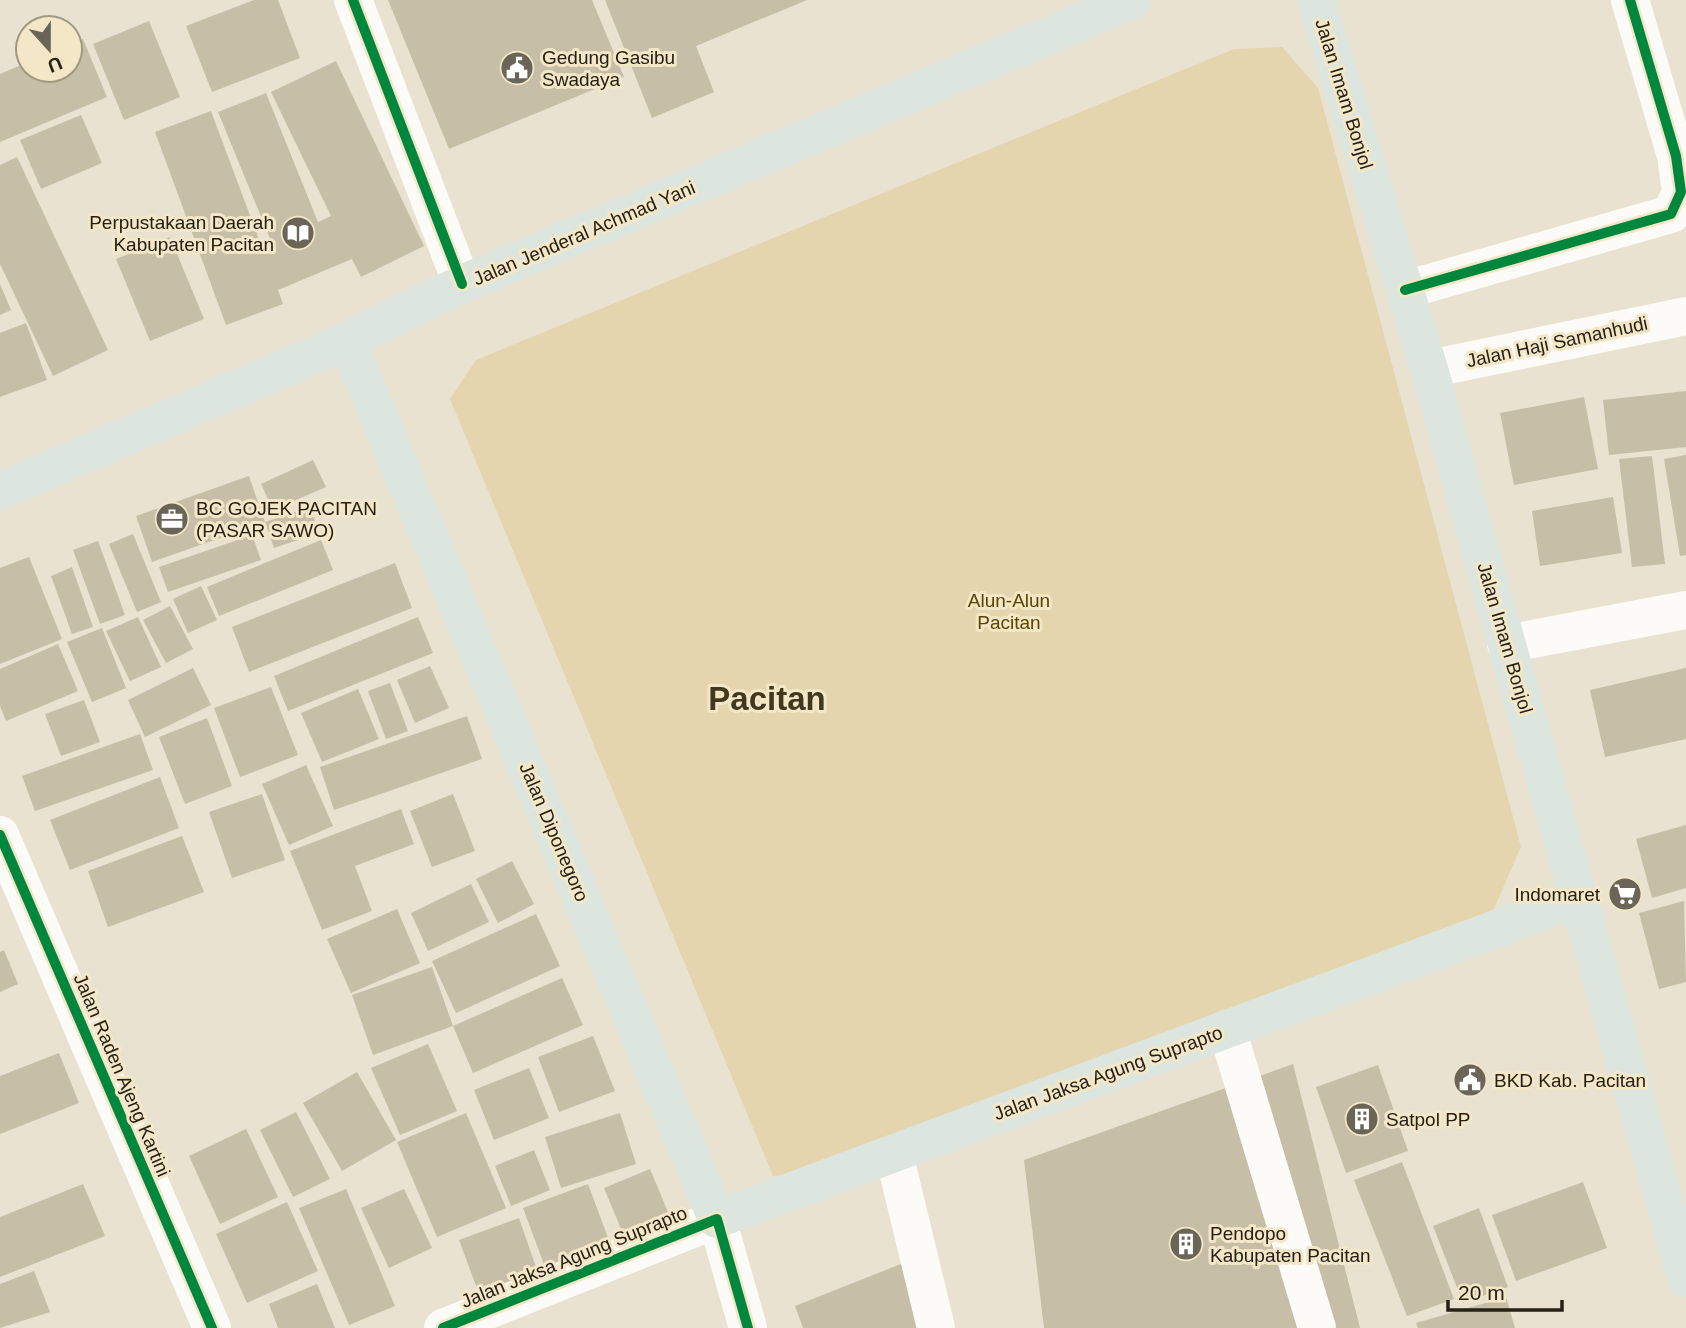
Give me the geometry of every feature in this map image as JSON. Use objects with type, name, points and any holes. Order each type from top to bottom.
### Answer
[{"type":"main road","name":"Jalan Jenderal Achmad Yani","points":[[0,491],[347,341],[462,284],[562,244],[1132,0]]},
{"type":"main road","name":"Jalan Imam Bonjol","points":[[1316,0],[1429,369],[1578,898],[1684,1261]]},
{"type":"main road","name":"Jalan Diponegoro","points":[[347,341],[718,1219]]},
{"type":"main road","name":"Jalan Jaksa Agung Suprapto","points":[[718,1219],[1578,898]]},
{"type":"street","points":[[353,0],[462,284]]},
{"type":"street","points":[[1405,290],[1671,214],[1681,192],[1676,156],[1630,0]]},
{"type":"street","name":"Jalan Haji Samanhudi","points":[[1429,369],[1686,316]]},
{"type":"street","points":[[1507,643],[1686,610]]},
{"type":"street","name":"Jalan Raden Ajeng Kartini","points":[[0,835],[212,1328]]},
{"type":"street","points":[[1227,1029],[1317,1328]]},
{"type":"street","points":[[894,1154],[936,1328]]},
{"type":"street","name":"Jalan Jaksa Agung Suprapto","points":[[443,1328],[718,1219]]},
{"type":"street","name":"Jalan Diponegoro","points":[[718,1219],[748,1328]]},
{"type":"green space","name":"Alun-Alun Pacitan","points":[[1282,47],[1318,88],[1521,847],[1485,929],[833,1171],[773,1176],[450,399],[476,360],[1234,49]]},
{"type":"building","points":[[254,0],[278,0],[300,58],[212,92],[186,26]]},
{"type":"building","points":[[388,0],[592,0],[624,77],[449,149]]},
{"type":"building","points":[[605,0],[807,0],[696,46],[714,92],[652,118]]},
{"type":"building","points":[[149,21],[180,97],[124,120],[93,44]]},
{"type":"building","points":[[84,41],[107,97],[0,142],[0,74],[14,68],[14,84],[84,84]]},
{"type":"building","points":[[336,61],[424,246],[361,277],[352,259],[278,290],[283,304],[226,325],[155,132],[211,111],[261,245],[271,241],[218,112],[266,93],[318,222],[331,216],[271,92]]},
{"type":"building","points":[[81,115],[102,163],[41,189],[20,140]]},
{"type":"building","points":[[17,157],[108,350],[53,376],[0,264],[0,165]]},
{"type":"building","points":[[170,237],[204,319],[150,341],[116,259]]},
{"type":"building","points":[[0,284],[11,310],[0,315]]},
{"type":"building","points":[[26,323],[47,380],[0,397],[0,333]]},
{"type":"building","points":[[1686,391],[1686,447],[1609,455],[1603,400]]},
{"type":"building","points":[[1584,397],[1598,469],[1514,485],[1500,413]]},
{"type":"building","points":[[1686,455],[1686,555],[1680,556],[1664,459]]},
{"type":"building","points":[[1652,456],[1665,564],[1632,567],[1619,459]]},
{"type":"building","points":[[313,460],[326,487],[273,510],[261,484]]},
{"type":"building","points":[[249,476],[265,522],[152,562],[136,516]]},
{"type":"building","points":[[1613,497],[1622,553],[1540,566],[1532,511]]},
{"type":"building","points":[[310,507],[319,533],[274,548],[265,522]]},
{"type":"building","points":[[133,534],[161,602],[137,612],[109,544]]},
{"type":"building","points":[[252,535],[261,560],[168,592],[159,567]]},
{"type":"building","points":[[321,540],[333,570],[219,616],[207,587]]},
{"type":"building","points":[[98,541],[125,615],[100,624],[73,550]]},
{"type":"building","points":[[29,557],[62,639],[0,664],[0,568]]},
{"type":"building","points":[[395,563],[412,608],[249,672],[232,627]]},
{"type":"building","points":[[72,567],[93,627],[72,634],[51,576]]},
{"type":"building","points":[[201,586],[217,620],[188,633],[173,599]]},
{"type":"building","points":[[170,606],[193,649],[166,663],[143,620]]},
{"type":"building","points":[[138,617],[161,667],[130,681],[106,631]]},
{"type":"building","points":[[418,617],[433,653],[288,711],[274,676]]},
{"type":"building","points":[[102,628],[126,688],[92,702],[67,642]]},
{"type":"building","points":[[58,644],[78,691],[6,721],[0,706],[0,669]]},
{"type":"building","points":[[430,666],[449,708],[415,723],[397,680]]},
{"type":"building","points":[[193,668],[211,705],[145,737],[128,700]]},
{"type":"building","points":[[1686,668],[1686,739],[1605,757],[1590,690]]},
{"type":"building","points":[[390,683],[408,731],[386,739],[368,691]]},
{"type":"building","points":[[271,687],[298,755],[240,777],[214,708]]},
{"type":"building","points":[[358,689],[379,739],[322,762],[301,713]]},
{"type":"building","points":[[84,700],[100,742],[61,756],[45,714]]},
{"type":"building","points":[[467,716],[482,759],[334,810],[320,767]]},
{"type":"building","points":[[207,718],[232,786],[185,804],[159,737]]},
{"type":"building","points":[[140,734],[153,770],[35,811],[22,776]]},
{"type":"building","points":[[306,765],[333,826],[289,845],[262,784]]},
{"type":"building","points":[[160,777],[179,828],[70,870],[50,820]]},
{"type":"building","points":[[262,794],[285,860],[232,878],[209,812]]},
{"type":"building","points":[[453,794],[475,851],[432,867],[410,811]]},
{"type":"building","points":[[401,809],[414,844],[355,866],[372,911],[322,930],[290,851]]},
{"type":"building","points":[[1686,825],[1686,888],[1652,898],[1636,839]]},
{"type":"building","points":[[182,836],[204,892],[108,927],[88,871]]},
{"type":"building","points":[[512,861],[534,904],[498,923],[476,879]]},
{"type":"building","points":[[471,884],[489,922],[428,951],[411,913]]},
{"type":"building","points":[[1684,901],[1686,982],[1659,989],[1639,913]]},
{"type":"building","points":[[397,909],[420,963],[351,993],[327,939]]},
{"type":"building","points":[[536,914],[560,966],[456,1013],[432,961]]},
{"type":"building","points":[[4,950],[18,984],[0,992],[0,952]]},
{"type":"building","points":[[432,967],[453,1026],[373,1055],[352,995]]},
{"type":"building","points":[[562,978],[583,1025],[473,1073],[453,1026]]},
{"type":"building","points":[[593,1036],[615,1091],[559,1112],[538,1057]]},
{"type":"building","points":[[428,1044],[457,1111],[400,1135],[371,1068]]},
{"type":"building","points":[[59,1053],[79,1103],[0,1134],[0,1076]]},
{"type":"building","name":"Pendopo Kabupaten Pacitan","points":[[1293,1064],[1360,1328],[1044,1328],[1024,1160]]},
{"type":"building","name":"Satpol PP","points":[[1378,1065],[1408,1151],[1346,1173],[1316,1087]]},
{"type":"building","points":[[529,1068],[549,1118],[494,1140],[474,1090]]},
{"type":"building","points":[[357,1072],[396,1140],[342,1171],[303,1103]]},
{"type":"building","points":[[296,1112],[330,1179],[293,1197],[260,1130]]},
{"type":"building","points":[[466,1113],[506,1208],[437,1237],[397,1142]]},
{"type":"building","points":[[620,1113],[636,1164],[561,1188],[545,1137]]},
{"type":"building","points":[[246,1129],[278,1197],[220,1224],[189,1156]]},
{"type":"building","points":[[534,1150],[550,1190],[511,1206],[495,1166]]},
{"type":"building","points":[[1402,1162],[1454,1299],[1407,1316],[1354,1180]]},
{"type":"building","points":[[650,1169],[670,1217],[624,1236],[604,1188]]},
{"type":"building","points":[[1583,1182],[1607,1248],[1516,1281],[1492,1215]]},
{"type":"building","points":[[83,1184],[105,1236],[0,1277],[0,1217]]},
{"type":"building","points":[[588,1184],[610,1243],[545,1267],[523,1208]]},
{"type":"building","points":[[346,1189],[395,1306],[349,1325],[299,1208]]},
{"type":"building","points":[[404,1189],[432,1248],[389,1268],[361,1208]]},
{"type":"building","points":[[287,1202],[318,1271],[247,1303],[216,1234]]},
{"type":"building","points":[[1479,1208],[1508,1287],[1463,1303],[1433,1226]]},
{"type":"building","points":[[519,1218],[538,1273],[479,1294],[459,1240]]},
{"type":"building","points":[[901,1264],[922,1328],[803,1328],[795,1306]]},
{"type":"building","points":[[34,1271],[50,1312],[0,1328],[0,1284]]},
{"type":"building","points":[[317,1284],[335,1328],[278,1328],[269,1304]]},
{"type":"building","points":[[1506,1297],[1515,1328],[1418,1328],[1416,1323]]},
{"type":"cycle path","points":[[353,0],[462,284]]},
{"type":"cycle path","points":[[1405,290],[1671,214],[1681,192],[1676,156],[1630,0]]},
{"type":"cycle path","points":[[0,835],[212,1328]]},
{"type":"cycle path","points":[[443,1328],[717,1219],[748,1328]]},
{"type":"place","name":"Gedung Gasibu Swadaya","points":[[517,68]]},
{"type":"place","name":"Perpustakaan Daerah Kabupaten Pacitan","points":[[298,233]]},
{"type":"place","name":"BC GOJEK PACITAN (PASAR SAWO)","points":[[172,519]]},
{"type":"place","name":"Indomaret","points":[[1625,894]]},
{"type":"place","name":"BKD Kab. Pacitan","points":[[1470,1080]]},
{"type":"place","name":"Satpol PP","points":[[1362,1119]]},
{"type":"place","name":"Pendopo Kabupaten Pacitan","points":[[1186,1244]]},
{"type":"district","name":"Pacitan","points":[[767,698]]}]
